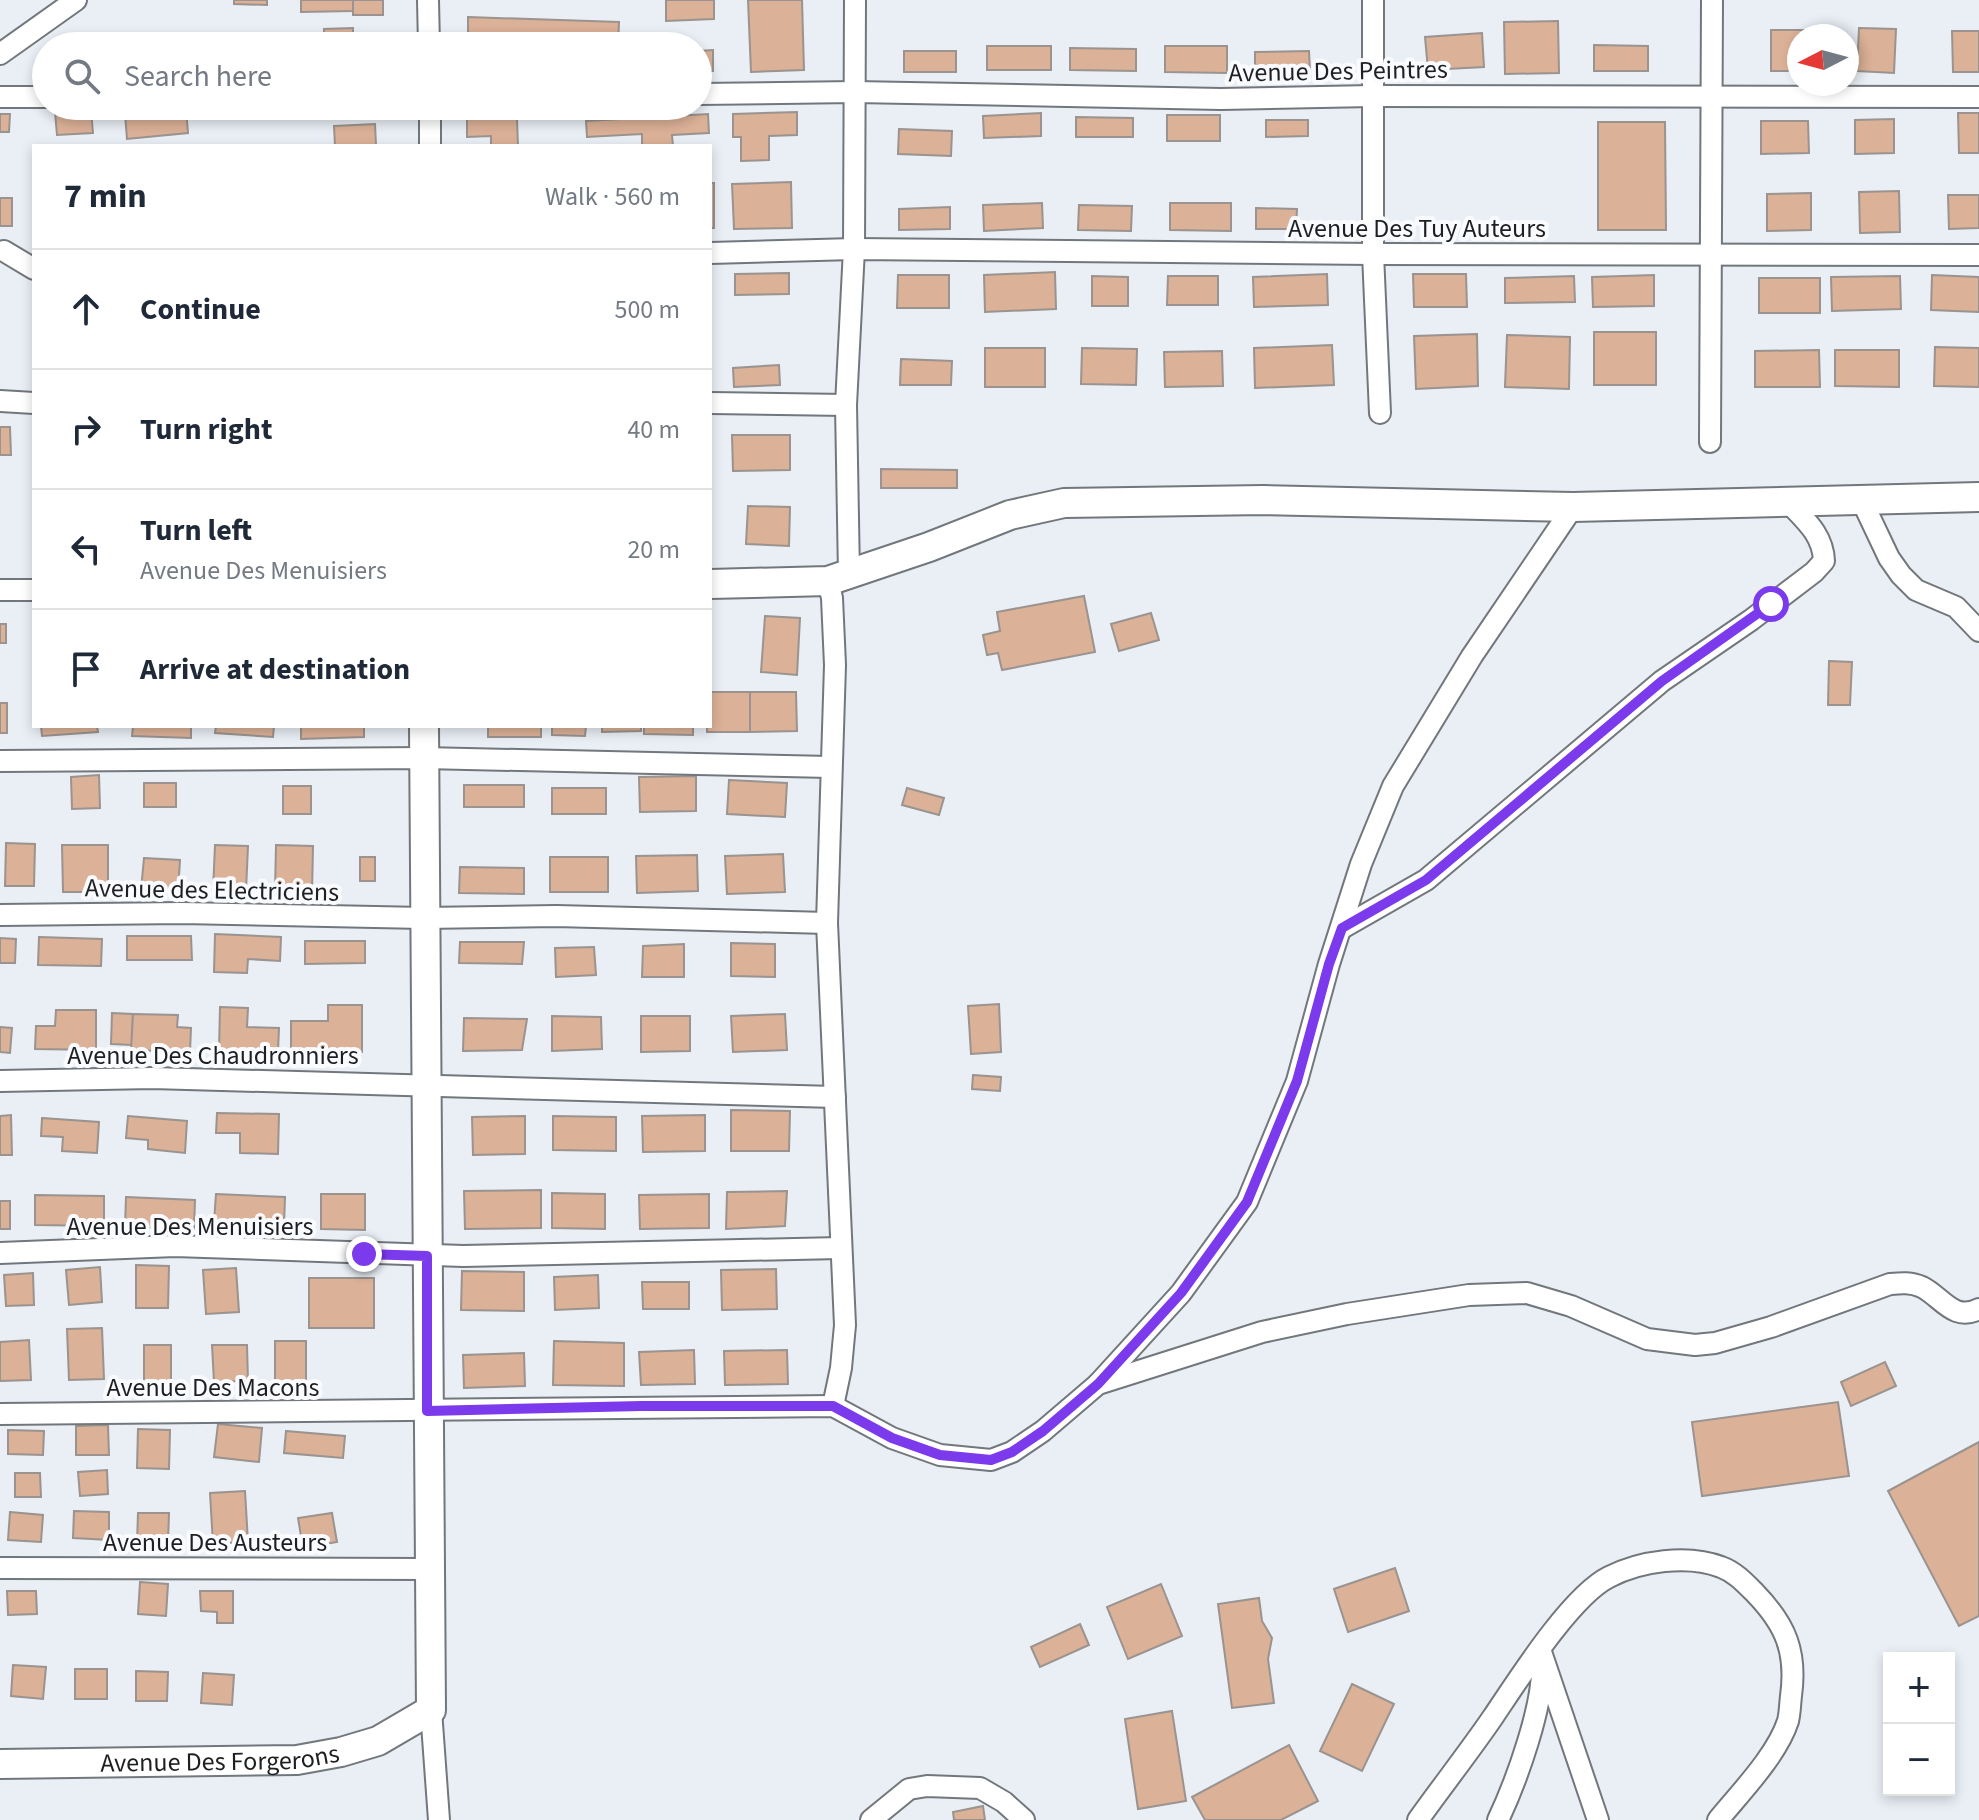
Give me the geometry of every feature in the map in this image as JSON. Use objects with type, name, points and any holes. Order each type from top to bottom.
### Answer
[{"type":"street","points":[[0,54],[76,0]]},
{"type":"street","points":[[428,0],[429,32]]},
{"type":"street","points":[[855,0],[854,249],[839,578],[832,598],[835,665],[827,923],[845,1325],[833,1406],[892,1438],[916,1447],[940,1455],[991,1460],[1012,1452],[1043,1431],[1098,1384],[1181,1293],[1247,1202],[1297,1081],[1317,1004],[1361,864],[1393,786],[1472,656],[1573,507]]},
{"type":"street","points":[[1373,0],[1373,254],[1380,413]]},
{"type":"street","points":[[1710,442],[1712,0]]},
{"type":"street","name":"Avenue Des Peintres","points":[[712,94],[855,92],[1221,99],[1372,96],[1979,97]]},
{"type":"street","points":[[0,97],[32,97]]},
{"type":"street","points":[[430,120],[430,144]]},
{"type":"street","name":"Avenue Des Tuy Auteurs","points":[[712,253],[854,249],[1979,255]]},
{"type":"street","points":[[2,251],[32,252]]},
{"type":"street","points":[[2,251],[32,268]]},
{"type":"street","points":[[0,401],[32,403]]},
{"type":"street","points":[[712,403],[846,405]]},
{"type":"street","points":[[712,584],[839,578],[1010,515],[1064,503],[1264,500],[1573,507],[1979,497]]},
{"type":"street","points":[[1861,499],[1889,558],[1901,575],[1916,590],[1956,607],[1979,631]]},
{"type":"street","points":[[1342,928],[1426,880],[1662,681],[1814,572],[1824,561],[1824,546],[1816,532],[1789,503]]},
{"type":"street","points":[[0,590],[32,590]]},
{"type":"street","points":[[424,728],[431,1710],[439,1820]]},
{"type":"street","points":[[0,761],[424,758],[830,767]]},
{"type":"street","name":"Avenue des Electriciens","points":[[0,915],[556,916],[827,923]]},
{"type":"street","name":"Avenue Des Chaudronniers","points":[[0,1081],[152,1078],[835,1097]]},
{"type":"street","name":"Avenue Des Menuisiers","points":[[0,1253],[175,1246],[427,1256],[840,1248]]},
{"type":"street","points":[[1098,1384],[1262,1332],[1347,1314],[1469,1295],[1527,1293],[1571,1306],[1647,1339],[1695,1345],[1715,1343],[1771,1327],[1890,1284],[1907,1282],[1924,1288],[1948,1308],[1961,1313],[1979,1309]]},
{"type":"street","name":"Avenue Des Macons","points":[[0,1414],[833,1406]]},
{"type":"street","points":[[1418,1820],[1540,1649],[1580,1602],[1606,1578],[1631,1568],[1661,1562],[1694,1561],[1722,1567],[1742,1580],[1763,1601],[1788,1639],[1794,1665],[1788,1721],[1776,1745],[1718,1820]]},
{"type":"street","name":"Avenue Des Austeurs","points":[[0,1568],[430,1569]]},
{"type":"street","points":[[1498,1820],[1516,1776],[1533,1720],[1542,1667],[1540,1649]]},
{"type":"street","points":[[1540,1649],[1598,1820]]},
{"type":"street","name":"Avenue Des Forgerons","points":[[0,1764],[297,1760],[378,1741],[431,1710]]},
{"type":"street","points":[[871,1820],[909,1789],[927,1786],[980,1788],[1004,1802],[1024,1820]]},
{"type":"building","points":[[234,0],[267,0],[267,5],[234,4]]},
{"type":"building","points":[[301,0],[353,0],[353,11],[301,12]]},
{"type":"building","points":[[353,0],[383,0],[383,15],[353,15]]},
{"type":"building","points":[[666,0],[714,0],[714,19],[666,21]]},
{"type":"building","points":[[748,0],[802,0],[804,70],[751,72]]},
{"type":"building","points":[[468,17],[619,22],[619,32],[468,32]]},
{"type":"building","points":[[1558,21],[1559,73],[1505,74],[1504,22]]},
{"type":"building","points":[[353,28],[353,32],[324,32],[324,29]]},
{"type":"building","points":[[1859,28],[1896,29],[1894,73],[1859,71]]},
{"type":"building","points":[[1771,30],[1787,30],[1787,71],[1771,71]]},
{"type":"building","points":[[1952,31],[1979,31],[1979,72],[1953,72]]},
{"type":"building","points":[[1482,33],[1484,67],[1428,70],[1425,37]]},
{"type":"building","points":[[1594,45],[1648,46],[1648,71],[1594,71]]},
{"type":"building","points":[[987,46],[1051,46],[1051,70],[987,70]]},
{"type":"building","points":[[1165,46],[1227,46],[1227,73],[1165,72]]},
{"type":"building","points":[[1070,48],[1136,49],[1136,71],[1070,70]]},
{"type":"building","points":[[904,51],[956,51],[956,72],[904,72]]},
{"type":"building","points":[[1309,51],[1310,71],[1255,72],[1255,52]]},
{"type":"building","points":[[797,112],[797,135],[769,136],[769,160],[741,161],[741,137],[733,137],[733,114]]},
{"type":"building","points":[[1041,113],[1041,136],[984,138],[983,116]]},
{"type":"building","points":[[1958,113],[1979,113],[1979,153],[1959,153]]},
{"type":"building","points":[[0,114],[10,114],[9,132],[0,132]]},
{"type":"building","points":[[1167,115],[1220,115],[1220,141],[1167,141]]},
{"type":"building","points":[[1076,117],[1133,118],[1133,137],[1076,137]]},
{"type":"building","points":[[1894,119],[1894,153],[1855,154],[1855,120]]},
{"type":"building","points":[[56,120],[92,120],[93,133],[57,135]]},
{"type":"building","points":[[125,120],[187,120],[188,133],[127,139]]},
{"type":"building","points":[[467,120],[517,120],[518,144],[491,144],[491,136],[467,137]]},
{"type":"building","points":[[708,120],[709,133],[672,135],[673,144],[642,144],[642,134],[587,137],[586,121]]},
{"type":"building","points":[[1266,120],[1308,120],[1308,136],[1266,137]]},
{"type":"building","points":[[1761,121],[1808,121],[1809,153],[1761,154]]},
{"type":"building","points":[[1598,122],[1665,122],[1666,230],[1598,230]]},
{"type":"building","points":[[375,124],[376,144],[335,144],[334,126]]},
{"type":"building","points":[[899,129],[952,131],[951,156],[898,154]]},
{"type":"building","points":[[791,182],[792,228],[734,229],[732,184]]},
{"type":"building","points":[[712,183],[714,183],[712,228]]},
{"type":"building","points":[[1899,191],[1900,232],[1860,233],[1859,192]]},
{"type":"building","points":[[1811,193],[1811,230],[1767,231],[1767,194]]},
{"type":"building","points":[[1948,195],[1979,195],[1979,228],[1949,229]]},
{"type":"building","points":[[0,198],[12,198],[12,226],[0,226]]},
{"type":"building","points":[[1042,203],[1043,228],[984,231],[983,205]]},
{"type":"building","points":[[1170,203],[1231,203],[1231,231],[1170,230]]},
{"type":"building","points":[[1079,205],[1132,206],[1131,231],[1078,230]]},
{"type":"building","points":[[950,207],[950,229],[899,230],[899,209]]},
{"type":"building","points":[[1256,208],[1297,209],[1296,229],[1256,229]]},
{"type":"building","points":[[1055,272],[1056,309],[985,312],[984,275]]},
{"type":"building","points":[[789,273],[789,294],[735,295],[735,274]]},
{"type":"building","points":[[1327,274],[1328,305],[1254,307],[1253,277]]},
{"type":"building","points":[[1413,274],[1466,274],[1467,307],[1414,307]]},
{"type":"building","points":[[898,275],[949,275],[949,308],[897,308]]},
{"type":"building","points":[[1654,275],[1654,306],[1593,307],[1592,277]]},
{"type":"building","points":[[1932,275],[1979,277],[1979,312],[1931,310]]},
{"type":"building","points":[[1092,276],[1128,277],[1128,306],[1092,306]]},
{"type":"building","points":[[1168,276],[1218,276],[1218,305],[1167,305]]},
{"type":"building","points":[[1574,276],[1575,302],[1505,303],[1505,278]]},
{"type":"building","points":[[1900,276],[1901,309],[1832,311],[1831,277]]},
{"type":"building","points":[[1759,278],[1820,278],[1820,313],[1759,313]]},
{"type":"building","points":[[1594,332],[1656,332],[1656,385],[1594,385]]},
{"type":"building","points":[[1477,334],[1478,386],[1416,389],[1414,336]]},
{"type":"building","points":[[1507,335],[1570,337],[1569,389],[1505,387]]},
{"type":"building","points":[[1332,345],[1334,385],[1255,388],[1254,348]]},
{"type":"building","points":[[1935,347],[1979,348],[1979,387],[1934,386]]},
{"type":"building","points":[[985,348],[1045,348],[1045,387],[985,387]]},
{"type":"building","points":[[1082,348],[1137,349],[1136,385],[1081,384]]},
{"type":"building","points":[[1819,350],[1820,387],[1755,387],[1755,351]]},
{"type":"building","points":[[1835,350],[1899,350],[1899,387],[1835,386]]},
{"type":"building","points":[[1222,351],[1223,386],[1165,387],[1164,352]]},
{"type":"building","points":[[901,359],[952,361],[951,385],[900,385]]},
{"type":"building","points":[[779,365],[780,385],[734,387],[733,368]]},
{"type":"building","points":[[0,427],[10,427],[11,455],[0,455]]},
{"type":"building","points":[[732,435],[790,435],[790,470],[733,471]]},
{"type":"building","points":[[881,469],[957,470],[957,488],[881,488]]},
{"type":"building","points":[[748,506],[790,507],[789,546],[746,544]]},
{"type":"building","points":[[1084,596],[1095,652],[1002,670],[998,653],[987,655],[983,635],[1000,631],[997,612]]},
{"type":"building","points":[[1151,613],[1159,640],[1119,651],[1111,624]]},
{"type":"building","points":[[765,616],[800,618],[797,675],[761,672]]},
{"type":"building","points":[[0,624],[6,624],[6,643],[0,643]]},
{"type":"building","points":[[1829,661],[1852,662],[1850,705],[1828,705]]},
{"type":"building","points":[[712,692],[750,692],[750,732],[707,732],[707,728],[712,728]]},
{"type":"building","points":[[750,692],[796,692],[797,731],[750,732]]},
{"type":"building","points":[[0,703],[7,703],[7,733],[0,733]]},
{"type":"building","points":[[41,728],[97,728],[98,732],[42,736]]},
{"type":"building","points":[[133,728],[191,728],[191,738],[132,736]]},
{"type":"building","points":[[216,728],[274,728],[273,737],[215,733]]},
{"type":"building","points":[[301,728],[364,728],[364,737],[301,739]]},
{"type":"building","points":[[488,728],[541,728],[541,737],[488,737]]},
{"type":"building","points":[[552,728],[586,728],[585,736],[552,735]]},
{"type":"building","points":[[602,728],[641,728],[641,731],[602,732]]},
{"type":"building","points":[[644,728],[693,728],[693,735],[644,734]]},
{"type":"building","points":[[99,775],[100,808],[72,809],[71,777]]},
{"type":"building","points":[[696,776],[696,811],[640,812],[639,777]]},
{"type":"building","points":[[729,780],[787,783],[785,817],[727,814]]},
{"type":"building","points":[[144,783],[176,783],[176,807],[144,807]]},
{"type":"building","points":[[464,785],[524,785],[524,807],[464,807]]},
{"type":"building","points":[[283,786],[311,786],[311,814],[283,814]]},
{"type":"building","points":[[552,788],[606,788],[606,814],[552,814]]},
{"type":"building","points":[[907,788],[944,798],[939,815],[902,805]]},
{"type":"building","points":[[6,843],[35,844],[34,886],[5,886]]},
{"type":"building","points":[[62,845],[108,845],[108,892],[63,892]]},
{"type":"building","points":[[215,845],[248,846],[246,891],[213,890]]},
{"type":"building","points":[[276,845],[313,846],[312,893],[275,891]]},
{"type":"building","points":[[783,854],[785,892],[727,894],[725,856]]},
{"type":"building","points":[[697,855],[698,891],[637,893],[636,856]]},
{"type":"building","points":[[360,857],[375,857],[375,881],[360,881]]},
{"type":"building","points":[[550,857],[608,857],[608,892],[550,892]]},
{"type":"building","points":[[144,858],[180,860],[178,892],[141,890]]},
{"type":"building","points":[[460,867],[524,868],[524,894],[459,893]]},
{"type":"building","points":[[215,934],[281,937],[280,961],[248,959],[247,973],[214,972]]},
{"type":"building","points":[[127,936],[191,936],[192,960],[127,960]]},
{"type":"building","points":[[39,937],[102,939],[101,966],[38,965]]},
{"type":"building","points":[[0,938],[16,939],[15,963],[0,963]]},
{"type":"building","points":[[305,941],[365,941],[365,963],[305,964]]},
{"type":"building","points":[[460,942],[524,942],[522,964],[459,963]]},
{"type":"building","points":[[731,943],[775,944],[775,977],[731,976]]},
{"type":"building","points":[[684,944],[684,977],[642,977],[643,946]]},
{"type":"building","points":[[594,947],[596,975],[556,977],[555,948]]},
{"type":"building","points":[[999,1004],[1001,1052],[971,1054],[968,1006]]},
{"type":"building","points":[[328,1005],[362,1005],[362,1052],[291,1051],[291,1021],[328,1021]]},
{"type":"building","points":[[220,1007],[248,1008],[247,1027],[279,1028],[278,1052],[219,1050]]},
{"type":"building","points":[[56,1010],[96,1010],[96,1050],[35,1049],[36,1026],[55,1026]]},
{"type":"building","points":[[112,1013],[133,1014],[132,1045],[111,1044]]},
{"type":"building","points":[[133,1014],[178,1015],[177,1027],[191,1028],[190,1052],[131,1050]]},
{"type":"building","points":[[785,1014],[787,1050],[733,1052],[731,1016]]},
{"type":"building","points":[[552,1016],[601,1017],[602,1049],[552,1051]]},
{"type":"building","points":[[641,1016],[690,1016],[690,1051],[641,1052]]},
{"type":"building","points":[[464,1018],[527,1019],[522,1050],[463,1051]]},
{"type":"building","points":[[0,1027],[12,1028],[10,1053],[0,1052]]},
{"type":"building","points":[[973,1075],[1001,1077],[1000,1091],[972,1089]]},
{"type":"building","points":[[731,1110],[790,1111],[789,1151],[731,1151]]},
{"type":"building","points":[[217,1113],[279,1114],[278,1154],[240,1153],[240,1133],[216,1133]]},
{"type":"building","points":[[11,1115],[12,1155],[0,1155],[0,1116]]},
{"type":"building","points":[[705,1115],[705,1151],[643,1152],[642,1116]]},
{"type":"building","points":[[128,1116],[187,1121],[185,1153],[148,1149],[148,1140],[126,1138]]},
{"type":"building","points":[[525,1116],[525,1154],[473,1155],[472,1117]]},
{"type":"building","points":[[553,1116],[616,1117],[616,1151],[553,1150]]},
{"type":"building","points":[[42,1118],[99,1122],[97,1153],[62,1151],[63,1137],[41,1136]]},
{"type":"building","points":[[541,1190],[541,1228],[465,1229],[464,1191]]},
{"type":"building","points":[[787,1191],[785,1226],[726,1229],[727,1192]]},
{"type":"building","points":[[552,1193],[605,1194],[605,1229],[552,1228]]},
{"type":"building","points":[[216,1194],[285,1197],[284,1226],[214,1222]]},
{"type":"building","points":[[321,1194],[365,1194],[365,1230],[321,1229]]},
{"type":"building","points":[[709,1194],[709,1228],[640,1229],[639,1195]]},
{"type":"building","points":[[35,1195],[104,1196],[104,1226],[35,1225]]},
{"type":"building","points":[[126,1197],[195,1200],[194,1229],[125,1227]]},
{"type":"building","points":[[0,1201],[10,1201],[10,1229],[0,1229]]},
{"type":"building","points":[[136,1265],[169,1266],[168,1308],[136,1308]]},
{"type":"building","points":[[100,1267],[102,1302],[69,1305],[66,1270]]},
{"type":"building","points":[[236,1268],[239,1312],[206,1314],[203,1270]]},
{"type":"building","points":[[776,1269],[777,1309],[722,1310],[721,1270]]},
{"type":"building","points":[[462,1271],[524,1272],[524,1311],[461,1310]]},
{"type":"building","points":[[33,1273],[34,1305],[6,1306],[4,1275]]},
{"type":"building","points":[[598,1275],[599,1308],[555,1310],[554,1277]]},
{"type":"building","points":[[309,1278],[374,1278],[374,1328],[309,1328]]},
{"type":"building","points":[[642,1282],[689,1282],[689,1309],[643,1309]]},
{"type":"building","points":[[102,1328],[104,1379],[69,1380],[67,1329]]},
{"type":"building","points":[[29,1340],[31,1380],[0,1381],[0,1342]]},
{"type":"building","points":[[275,1341],[306,1341],[306,1384],[275,1384]]},
{"type":"building","points":[[554,1341],[624,1343],[624,1386],[553,1385]]},
{"type":"building","points":[[144,1345],[171,1345],[171,1382],[144,1383]]},
{"type":"building","points":[[212,1345],[247,1345],[248,1381],[214,1382]]},
{"type":"building","points":[[694,1350],[695,1384],[641,1385],[639,1352]]},
{"type":"building","points":[[787,1350],[788,1384],[725,1385],[724,1351]]},
{"type":"building","points":[[524,1353],[525,1386],[464,1388],[463,1355]]},
{"type":"building","points":[[1885,1362],[1896,1386],[1851,1406],[1841,1382]]},
{"type":"building","points":[[1838,1402],[1849,1476],[1702,1496],[1692,1422]]},
{"type":"building","points":[[218,1424],[262,1428],[259,1462],[214,1457]]},
{"type":"building","points":[[108,1425],[109,1455],[76,1455],[76,1426]]},
{"type":"building","points":[[138,1429],[170,1430],[169,1469],[137,1468]]},
{"type":"building","points":[[8,1430],[44,1431],[43,1455],[8,1454]]},
{"type":"building","points":[[286,1431],[345,1436],[343,1458],[284,1453]]},
{"type":"building","points":[[1979,1442],[1979,1616],[1959,1626],[1888,1491]]},
{"type":"building","points":[[107,1470],[108,1494],[80,1496],[78,1472]]},
{"type":"building","points":[[15,1473],[40,1473],[41,1497],[15,1497]]},
{"type":"building","points":[[245,1491],[248,1542],[213,1544],[210,1493]]},
{"type":"building","points":[[74,1511],[109,1512],[109,1540],[73,1538]]},
{"type":"building","points":[[10,1512],[43,1515],[41,1542],[8,1540]]},
{"type":"building","points":[[138,1513],[169,1513],[168,1543],[137,1543]]},
{"type":"building","points":[[332,1513],[337,1542],[303,1548],[298,1518]]},
{"type":"building","points":[[1395,1568],[1409,1611],[1348,1632],[1334,1589]]},
{"type":"building","points":[[140,1582],[168,1584],[166,1616],[138,1614]]},
{"type":"building","points":[[1161,1584],[1182,1636],[1128,1659],[1107,1607]]},
{"type":"building","points":[[7,1591],[36,1591],[37,1614],[8,1615]]},
{"type":"building","points":[[200,1591],[233,1591],[233,1623],[217,1623],[217,1612],[201,1611]]},
{"type":"building","points":[[1259,1598],[1262,1621],[1272,1638],[1268,1659],[1274,1703],[1232,1708],[1218,1604]]},
{"type":"building","points":[[1080,1624],[1089,1645],[1040,1667],[1031,1647]]},
{"type":"building","points":[[13,1665],[46,1667],[43,1699],[11,1696]]},
{"type":"building","points":[[75,1669],[107,1669],[107,1699],[75,1699]]},
{"type":"building","points":[[136,1671],[168,1672],[167,1701],[136,1701]]},
{"type":"building","points":[[203,1673],[234,1675],[232,1705],[201,1703]]},
{"type":"building","points":[[1352,1684],[1394,1704],[1362,1771],[1320,1751]]},
{"type":"building","points":[[1172,1711],[1186,1801],[1138,1809],[1125,1719]]},
{"type":"building","points":[[1289,1745],[1318,1801],[1281,1820],[1205,1820],[1192,1797]]},
{"type":"building","points":[[983,1806],[985,1820],[954,1820],[953,1812]]},
{"type":"route","points":[[364,1254],[427,1256],[427,1411],[703,1405],[833,1406],[892,1438],[940,1455],[991,1460],[1012,1452],[1043,1431],[1098,1384],[1181,1293],[1247,1202],[1297,1081],[1313,1017],[1342,928],[1426,880],[1662,681],[1771,604]]}]
